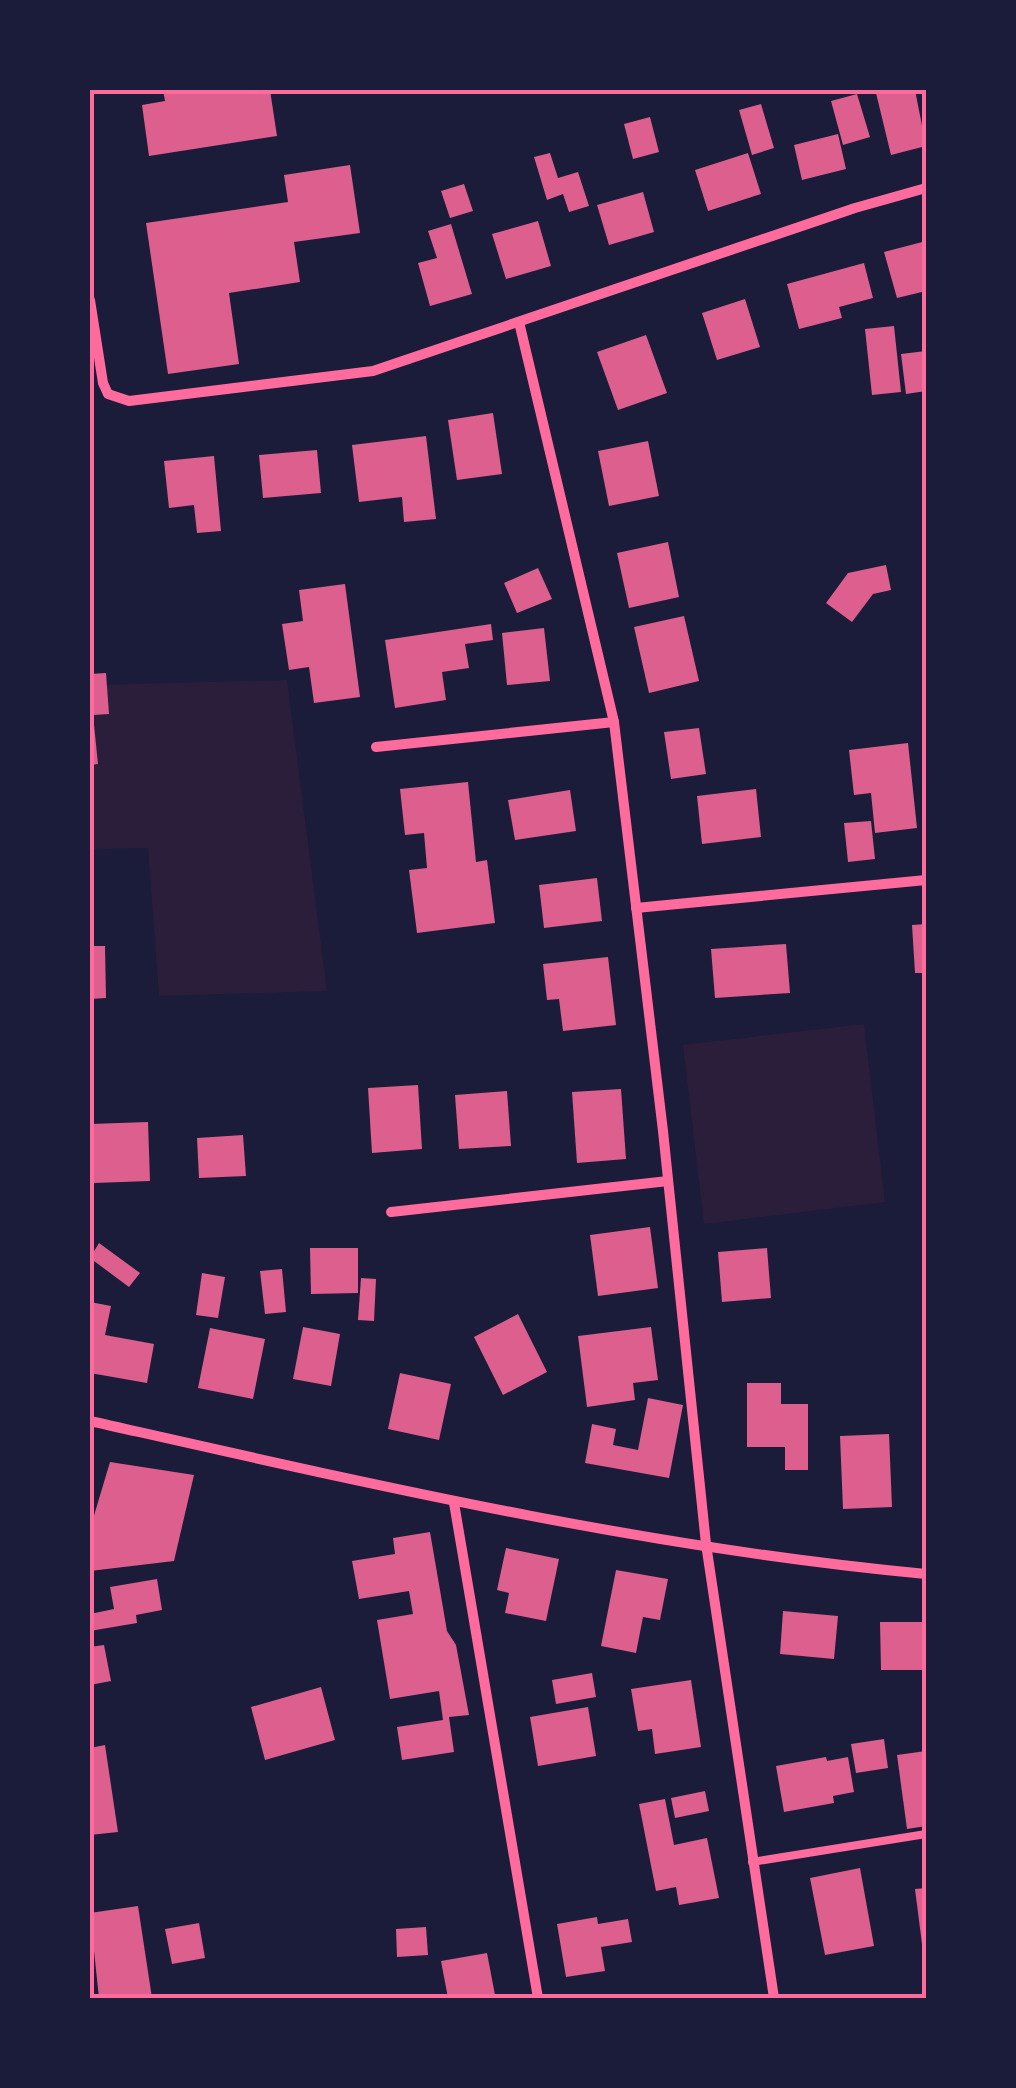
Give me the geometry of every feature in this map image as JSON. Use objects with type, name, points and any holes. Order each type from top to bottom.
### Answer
[{"type":"street","points":[[90,300],[103,382],[108,394],[129,401],[373,371],[855,208],[926,188]]},
{"type":"street","points":[[519,322],[614,722],[706,1544],[774,1998]]},
{"type":"street","points":[[376,747],[614,722]]},
{"type":"street","points":[[636,908],[926,880]]},
{"type":"street","points":[[391,1212],[668,1181]]},
{"type":"street","points":[[90,1421],[454,1504],[926,1574]]},
{"type":"street","points":[[454,1504],[538,1998]]},
{"type":"lane","points":[[752,1862],[926,1834]]},
{"type":"shaded area","points":[[287,680],[327,991],[159,996],[148,848],[90,849],[90,685]]},
{"type":"shaded area","points":[[864,1024],[885,1202],[704,1224],[683,1045]]},
{"type":"building","points":[[163,90],[270,90],[277,136],[149,156],[142,105],[165,101]]},
{"type":"building","points":[[915,90],[926,146],[891,155],[876,93]]},
{"type":"building","points":[[857,94],[870,137],[843,145],[831,101]]},
{"type":"building","points":[[761,104],[774,148],[752,155],[739,110]]},
{"type":"building","points":[[650,117],[659,152],[633,159],[624,124]]},
{"type":"building","points":[[838,134],[846,169],[802,180],[794,145]]},
{"type":"building","points":[[550,153],[558,178],[578,172],[589,206],[569,212],[563,194],[547,200],[534,157]]},
{"type":"building","points":[[748,153],[761,194],[708,211],[695,170]]},
{"type":"building","points":[[350,165],[360,233],[294,242],[300,282],[229,293],[239,364],[168,374],[146,223],[288,202],[284,175]]},
{"type":"building","points":[[464,184],[473,211],[450,218],[441,191]]},
{"type":"building","points":[[643,192],[654,232],[609,245],[597,205]]},
{"type":"building","points":[[538,221],[551,266],[506,279],[492,234]]},
{"type":"building","points":[[451,224],[472,294],[430,306],[418,263],[437,258],[428,231]]},
{"type":"building","points":[[926,241],[926,291],[897,298],[884,252]]},
{"type":"building","points":[[864,263],[873,298],[839,307],[842,318],[799,329],[787,284]]},
{"type":"building","points":[[745,299],[760,347],[717,360],[702,313]]},
{"type":"building","points":[[894,326],[901,392],[872,395],[865,329]]},
{"type":"building","points":[[646,335],[667,393],[618,410],[597,352]]},
{"type":"building","points":[[926,351],[926,391],[906,394],[901,354]]},
{"type":"building","points":[[493,413],[502,474],[457,480],[448,420]]},
{"type":"building","points":[[426,436],[436,519],[404,522],[402,497],[359,502],[352,445]]},
{"type":"building","points":[[648,441],[659,496],[609,506],[598,451]]},
{"type":"building","points":[[317,450],[321,493],[263,498],[259,455]]},
{"type":"building","points":[[214,456],[221,531],[197,533],[194,505],[169,508],[164,461]]},
{"type":"building","points":[[668,542],[679,597],[629,608],[617,553]]},
{"type":"building","points":[[886,565],[891,590],[873,594],[852,622],[826,603],[848,573]]},
{"type":"building","points":[[538,568],[552,599],[517,613],[504,583]]},
{"type":"building","points":[[345,584],[360,697],[314,703],[309,667],[289,670],[282,624],[303,621],[299,590]]},
{"type":"building","points":[[684,616],[699,681],[649,693],[634,627]]},
{"type":"building","points":[[491,624],[493,640],[465,644],[469,668],[442,672],[446,700],[395,708],[385,640]]},
{"type":"building","points":[[544,628],[550,681],[507,685],[502,633]]},
{"type":"building","points":[[106,673],[109,714],[93,715],[98,764],[90,765],[90,674]]},
{"type":"building","points":[[699,728],[706,774],[671,779],[664,732]]},
{"type":"building","points":[[908,743],[917,828],[875,833],[871,793],[854,795],[849,750]]},
{"type":"building","points":[[468,782],[476,862],[487,860],[495,923],[417,933],[409,870],[427,868],[424,833],[405,835],[400,789]]},
{"type":"building","points":[[756,789],[761,837],[702,844],[697,796]]},
{"type":"building","points":[[570,790],[576,831],[515,840],[508,800]]},
{"type":"building","points":[[871,821],[875,859],[848,862],[844,823]]},
{"type":"building","points":[[597,878],[602,921],[544,928],[539,885]]},
{"type":"building","points":[[926,924],[926,973],[915,973],[912,925]]},
{"type":"building","points":[[786,944],[790,993],[715,998],[711,949]]},
{"type":"building","points":[[90,946],[105,946],[106,998],[90,999]]},
{"type":"building","points":[[608,957],[616,1025],[563,1031],[559,999],[547,1000],[543,964]]},
{"type":"building","points":[[418,1085],[422,1149],[372,1153],[368,1088]]},
{"type":"building","points":[[621,1089],[626,1159],[577,1163],[572,1092]]},
{"type":"building","points":[[507,1091],[511,1146],[459,1149],[455,1095]]},
{"type":"building","points":[[148,1122],[150,1181],[94,1183],[91,1124]]},
{"type":"building","points":[[243,1135],[246,1176],[199,1178],[197,1138]]},
{"type":"building","points":[[650,1227],[658,1288],[598,1296],[590,1235]]},
{"type":"building","points":[[99,1243],[140,1273],[129,1287],[90,1258]]},
{"type":"building","points":[[310,1248],[358,1248],[358,1293],[311,1294]]},
{"type":"building","points":[[767,1248],[771,1298],[722,1302],[718,1252]]},
{"type":"building","points":[[282,1269],[286,1312],[265,1314],[260,1271]]},
{"type":"building","points":[[202,1273],[225,1277],[218,1318],[196,1315]]},
{"type":"building","points":[[361,1278],[376,1279],[374,1321],[358,1320]]},
{"type":"building","points":[[90,1302],[111,1306],[105,1335],[154,1344],[147,1383],[90,1373]]},
{"type":"building","points":[[518,1314],[547,1372],[503,1395],[474,1337]]},
{"type":"building","points":[[303,1327],[340,1334],[331,1386],[293,1379]]},
{"type":"building","points":[[651,1327],[658,1380],[633,1383],[635,1400],[587,1407],[578,1336]]},
{"type":"building","points":[[210,1328],[265,1339],[253,1399],[198,1388]]},
{"type":"building","points":[[400,1373],[451,1384],[439,1440],[388,1429]]},
{"type":"building","points":[[747,1383],[781,1383],[781,1404],[808,1404],[808,1470],[785,1470],[785,1447],[747,1447]]},
{"type":"building","points":[[648,1398],[683,1405],[669,1478],[585,1463],[592,1424],[616,1429],[613,1445],[638,1450]]},
{"type":"building","points":[[889,1434],[892,1507],[843,1509],[840,1436]]},
{"type":"building","points":[[110,1462],[194,1475],[174,1561],[90,1571],[90,1529]]},
{"type":"building","points":[[430,1532],[447,1631],[456,1645],[469,1715],[449,1717],[454,1752],[402,1760],[397,1727],[443,1720],[439,1691],[390,1699],[377,1620],[413,1614],[409,1591],[359,1599],[352,1561],[395,1554],[393,1538]]},
{"type":"building","points":[[506,1548],[559,1559],[546,1621],[505,1613],[509,1593],[497,1590]]},
{"type":"building","points":[[616,1570],[668,1579],[660,1620],[643,1617],[636,1653],[601,1646]]},
{"type":"building","points":[[157,1579],[162,1610],[136,1615],[137,1623],[90,1631],[90,1614],[114,1609],[110,1587]]},
{"type":"building","points":[[783,1611],[838,1616],[834,1659],[780,1654]]},
{"type":"building","points":[[880,1622],[926,1622],[926,1670],[881,1670]]},
{"type":"building","points":[[104,1645],[111,1681],[90,1685],[90,1647]]},
{"type":"building","points":[[592,1673],[596,1697],[556,1704],[552,1680]]},
{"type":"building","points":[[691,1680],[701,1747],[655,1754],[652,1729],[638,1731],[631,1689]]},
{"type":"building","points":[[321,1687],[335,1740],[265,1760],[251,1707]]},
{"type":"building","points":[[588,1707],[596,1756],[538,1766],[530,1717]]},
{"type":"building","points":[[884,1739],[888,1768],[856,1773],[851,1744]]},
{"type":"building","points":[[105,1745],[118,1832],[90,1835],[90,1748]]},
{"type":"building","points":[[926,1751],[926,1826],[907,1829],[897,1755]]},
{"type":"building","points":[[826,1757],[827,1761],[848,1757],[854,1792],[833,1796],[834,1803],[784,1812],[776,1766]]},
{"type":"building","points":[[705,1791],[709,1811],[675,1818],[671,1798]]},
{"type":"building","points":[[665,1799],[674,1845],[707,1838],[719,1898],[679,1905],[676,1887],[656,1891],[639,1804]]},
{"type":"building","points":[[860,1868],[874,1946],[825,1955],[810,1878]]},
{"type":"building","points":[[926,1888],[926,1943],[922,1944],[915,1889]]},
{"type":"building","points":[[138,1906],[152,1998],[99,1998],[90,1913]]},
{"type":"building","points":[[597,1917],[598,1924],[628,1919],[632,1942],[601,1947],[605,1971],[566,1977],[557,1924]]},
{"type":"building","points":[[199,1923],[205,1958],[172,1964],[165,1929]]},
{"type":"building","points":[[426,1927],[428,1955],[397,1957],[396,1929]]},
{"type":"building","points":[[487,1953],[495,1995],[448,1998],[441,1961]]}]
